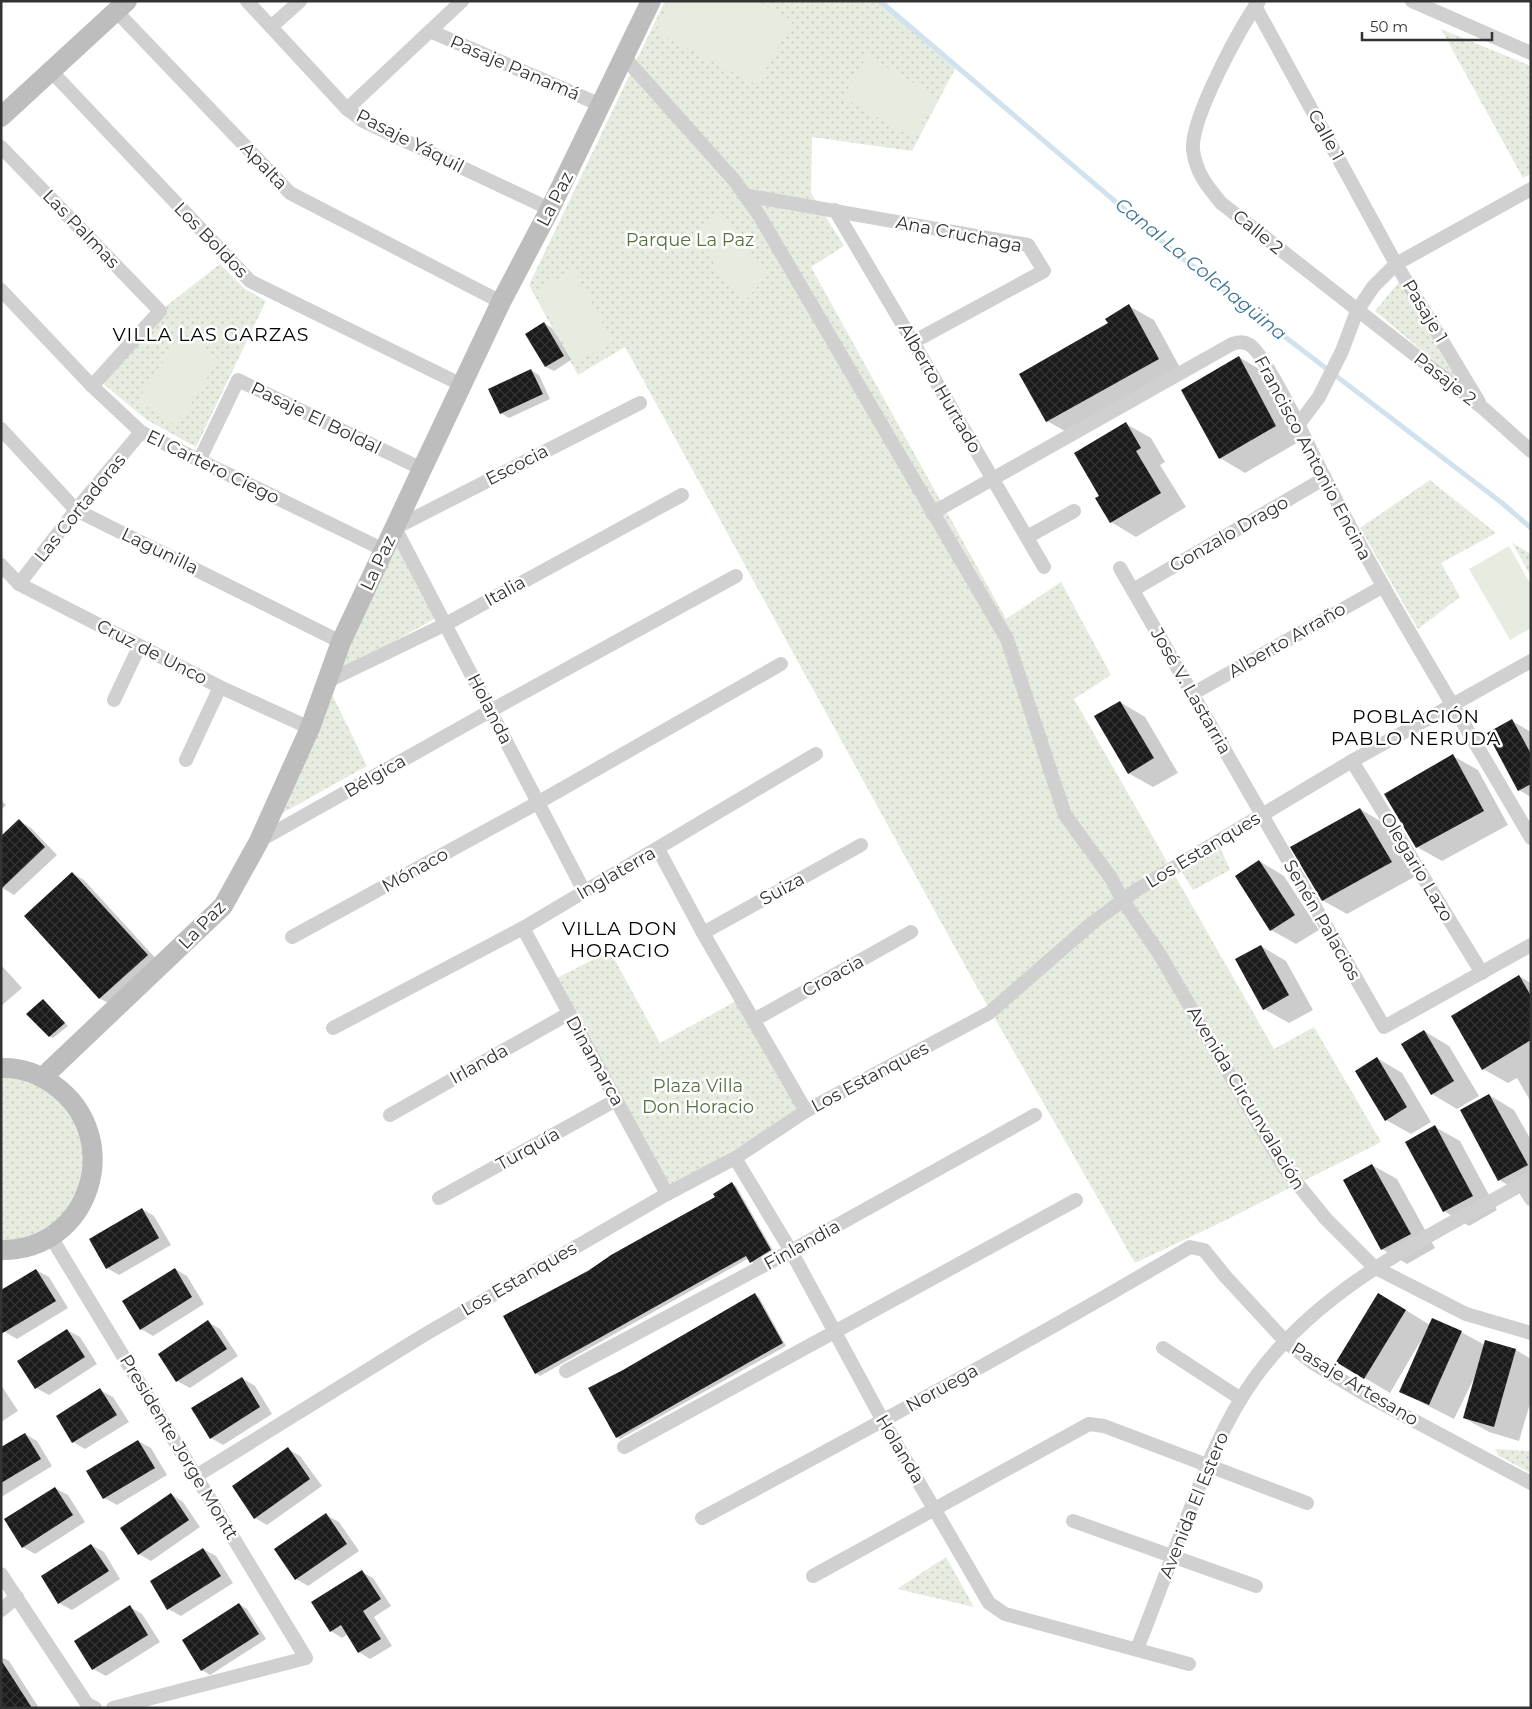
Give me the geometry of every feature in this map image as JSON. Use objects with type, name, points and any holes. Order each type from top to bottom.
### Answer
[{"type":"street","name":"Pasaje Yáquil","points":[[247,1],[348,109],[363,121],[550,209]]},
{"type":"street","points":[[271,27],[300,1]]},
{"type":"street","points":[[348,109],[462,1]]},
{"type":"street","name":"La Paz","points":[[43,1077],[223,906],[259,842],[310,728],[341,642],[422,469],[501,302],[550,209],[651,1]]},
{"type":"street","points":[[1412,1],[1531,53]]},
{"type":"street","name":"Calle 2","points":[[1257,4],[1214,82],[1194,131],[1193,149],[1200,178],[1221,203],[1356,311]]},
{"type":"street","name":"Calle 1","points":[[1257,4],[1396,264]]},
{"type":"street","points":[[1,117],[122,6]]},
{"type":"street","name":"Apalta","points":[[122,6],[290,193],[501,302]]},
{"type":"street","name":"Pasaje Panamá","points":[[430,32],[601,105]]},
{"type":"street","name":"Avenida Circunvalación","points":[[624,57],[734,180],[759,215],[1007,639],[1065,815],[1111,878],[1122,900],[1160,955],[1283,1166],[1326,1219],[1374,1268],[1466,1314],[1531,1333]]},
{"type":"street","name":"Los Boldos","points":[[51,71],[250,282],[462,385]]},
{"type":"street","name":"Las Palmas","points":[[1,147],[160,311],[92,386]]},
{"type":"street","points":[[1298,425],[1319,397],[1342,351],[1356,311],[1373,287],[1396,264],[1531,189]]},
{"type":"street","points":[[744,195],[835,210]]},
{"type":"street","name":"Ana Cruchaga","points":[[835,210],[1028,245],[1044,271],[914,342]]},
{"type":"street","name":"Alberto Hurtado","points":[[835,210],[1044,567]]},
{"type":"street","name":"Pasaje 1","points":[[1396,264],[1484,409]]},
{"type":"street","name":"El Cartero Ciego","points":[[1,290],[92,386],[141,432],[384,550]]},
{"type":"street","name":"Pasaje 2","points":[[1356,311],[1484,409],[1531,451]]},
{"type":"street","name":"Francisco Antonio Encina","points":[[932,513],[994,480],[1232,344],[1242,342],[1250,345],[1259,355],[1298,425],[1382,587],[1531,838]]},
{"type":"street","name":"Pasaje El Boldal","points":[[199,461],[238,380],[422,469]]},
{"type":"street","name":"Escocia","points":[[395,528],[640,403]]},
{"type":"street","name":"Lagunilla","points":[[1,430],[76,510],[341,642]]},
{"type":"street","name":"Las Cortadoras","points":[[19,584],[76,510],[141,432]]},
{"type":"street","name":"Gonzalo Drago","points":[[1134,590],[1325,478]]},
{"type":"street","name":"Italia","points":[[326,682],[446,624],[682,495]]},
{"type":"street","points":[[1027,537],[1074,511]]},
{"type":"street","name":"Holanda","points":[[395,528],[584,891]]},
{"type":"street","name":"Cruz de Unco","points":[[1,565],[19,584],[220,687],[310,728]]},
{"type":"street","name":"José V. Lastarria","points":[[1120,568],[1261,814]]},
{"type":"street","name":"Bélgica","points":[[259,842],[490,711],[736,576]]},
{"type":"street","name":"Alberto Arraño","points":[[1192,694],[1382,587]]},
{"type":"street","points":[[114,700],[140,647]]},
{"type":"street","name":"Los Estanques","points":[[196,1476],[424,1335],[668,1194],[735,1158],[806,1111],[989,1013],[1122,900],[1261,814],[1531,661]]},
{"type":"street","name":"Mónaco","points":[[292,937],[538,802],[781,664]]},
{"type":"street","points":[[186,760],[220,687]]},
{"type":"street","name":"Inglaterra","points":[[334,1028],[523,928],[816,754]]},
{"type":"street","name":"Olegario Lazo","points":[[1352,761],[1482,973]]},
{"type":"street","name":"Senén Palacios","points":[[1261,814],[1384,1027],[1482,973]]},
{"type":"street","name":"Suiza","points":[[703,933],[861,845]]},
{"type":"street","points":[[658,849],[703,933],[806,1111]]},
{"type":"street","name":"Dinamarca","points":[[523,928],[568,1014],[668,1194]]},
{"type":"street","name":"Croacia","points":[[754,1020],[911,932]]},
{"type":"street","points":[[1482,973],[1531,945]]},
{"type":"street","name":"Irlanda","points":[[390,1115],[568,1014]]},
{"type":"street","points":[[1,1068],[24,1070],[43,1077],[68,1095],[85,1119],[94,1148],[92,1179],[81,1207],[51,1237],[33,1245],[1,1250]]},
{"type":"street","name":"Turquía","points":[[439,1198],[616,1100]]},
{"type":"street","name":"Finlandia","points":[[566,1371],[791,1251],[1035,1115]]},
{"type":"street","name":"Holanda","points":[[735,1158],[791,1251],[883,1421],[989,1603],[997,1610],[1189,1664]]},
{"type":"street","points":[[1526,1181],[1531,1199]]},
{"type":"street","name":"Avenida El Estero","points":[[1137,1649],[1207,1465],[1241,1398],[1254,1378],[1286,1342],[1326,1304],[1374,1268],[1526,1181]]},
{"type":"street","points":[[624,1447],[1076,1200]]},
{"type":"street","name":"Presidente Jorge Montt","points":[[51,1237],[306,1658],[113,1708]]},
{"type":"street","name":"Pasaje Artesano","points":[[1102,1300],[1190,1247],[1204,1250],[1225,1276],[1286,1342],[1313,1363],[1366,1394],[1531,1483]]},
{"type":"street","name":"Noruega","points":[[702,1518],[1102,1300]]},
{"type":"street","points":[[1163,1348],[1241,1398]]},
{"type":"street","points":[[813,1576],[936,1510],[1089,1424],[1104,1426],[1307,1503]]},
{"type":"street","points":[[1073,1521],[1256,1586]]},
{"type":"street","points":[[1,1574],[87,1704],[95,1708]]},
{"type":"street","points":[[1,1610],[17,1597]]},
{"type":"green space","name":"Parque La Paz","points":[[665,1],[880,1],[957,65],[912,151],[812,137],[811,193],[844,246],[811,267],[1006,619],[1061,582],[1111,675],[1074,699],[1274,1049],[1314,1027],[1381,1142],[1222,1222],[1135,1263],[974,982],[625,347],[578,375],[529,285]]},
{"type":"green space","points":[[670,1],[757,1],[793,21],[757,85],[656,32]]},
{"type":"green space","points":[[1441,29],[1531,66],[1531,174],[1523,178]]},
{"type":"green space","points":[[867,56],[937,97],[913,138],[843,97]]},
{"type":"green space","points":[[717,212],[741,243],[769,273],[744,302],[717,273],[709,251],[694,237]]},
{"type":"green space","points":[[220,264],[245,289],[266,301],[196,447],[147,420],[101,382],[160,311]]},
{"type":"green space","points":[[574,270],[613,342],[575,363],[535,291]]},
{"type":"green space","points":[[1399,282],[1462,384],[1375,311]]},
{"type":"green space","points":[[181,334],[219,359],[177,426],[137,401]]},
{"type":"green space","points":[[1430,480],[1496,533],[1441,563],[1460,597],[1418,629],[1360,528]]},
{"type":"green space","points":[[395,539],[436,618],[333,675]]},
{"type":"green space","points":[[1512,543],[1531,554],[1531,576]]},
{"type":"green space","points":[[1509,546],[1531,585],[1531,628],[1510,640],[1469,569]]},
{"type":"green space","points":[[328,686],[367,766],[270,820]]},
{"type":"green space","points":[[1219,845],[1230,870],[1193,890],[1180,869]]},
{"type":"green space","name":"Plaza Villa Don Horacio","points":[[610,951],[660,1043],[738,1000],[802,1109],[670,1188],[557,978]]},
{"type":"green space","points":[[1,1073],[35,1079],[79,1118],[88,1178],[57,1228],[1,1247]]},
{"type":"green space","points":[[1495,1449],[1531,1451],[1531,1473],[1499,1456]]},
{"type":"green space","points":[[946,1557],[974,1607],[897,1589]]},
{"type":"building","points":[[1129,304],[1159,359],[1046,422],[1019,374],[1108,323],[1105,319]]},
{"type":"building","points":[[544,322],[564,356],[545,367],[525,334]]},
{"type":"building","points":[[1239,356],[1276,426],[1219,459],[1181,390]]},
{"type":"building","points":[[531,369],[543,394],[500,414],[488,389]]},
{"type":"building","points":[[1126,422],[1141,448],[1136,451],[1161,493],[1110,523],[1095,498],[1099,496],[1074,453]]},
{"type":"building","points":[[1120,701],[1154,758],[1128,774],[1094,716]]},
{"type":"building","points":[[1512,719],[1531,754],[1531,784],[1518,791],[1487,733]]},
{"type":"building","points":[[1453,754],[1484,811],[1416,848],[1384,794]]},
{"type":"building","points":[[1360,808],[1392,862],[1322,901],[1290,847]]},
{"type":"building","points":[[19,819],[45,847],[1,889],[1,836]]},
{"type":"building","points":[[1259,860],[1295,915],[1270,931],[1235,876]]},
{"type":"building","points":[[72,872],[148,955],[99,999],[24,916]]},
{"type":"building","points":[[1261,945],[1289,995],[1263,1010],[1235,959]]},
{"type":"building","points":[[1519,975],[1531,996],[1531,1040],[1482,1070],[1451,1016]]},
{"type":"building","points":[[43,999],[65,1023],[49,1037],[26,1014]]},
{"type":"building","points":[[1424,1030],[1454,1081],[1431,1095],[1401,1044]]},
{"type":"building","points":[[1377,1057],[1407,1107],[1385,1121],[1355,1071]]},
{"type":"building","points":[[1489,1094],[1528,1165],[1498,1181],[1460,1110]]},
{"type":"building","points":[[1435,1125],[1473,1196],[1443,1212],[1405,1142]]},
{"type":"building","points":[[1372,1164],[1411,1234],[1381,1250],[1343,1180]]},
{"type":"building","points":[[732,1182],[771,1250],[750,1263],[746,1256],[535,1374],[503,1316],[588,1271],[611,1255],[715,1197],[713,1194]]},
{"type":"building","points":[[142,1208],[159,1238],[106,1269],[89,1239]]},
{"type":"building","points":[[175,1268],[192,1297],[140,1330],[122,1301]]},
{"type":"building","points":[[36,1269],[56,1301],[1,1334],[1,1290]]},
{"type":"building","points":[[755,1293],[783,1343],[616,1438],[588,1388],[623,1370]]},
{"type":"building","points":[[1378,1293],[1406,1310],[1364,1379],[1336,1362]]},
{"type":"building","points":[[1432,1318],[1462,1331],[1429,1405],[1399,1392]]},
{"type":"building","points":[[208,1320],[227,1349],[176,1382],[158,1354]]},
{"type":"building","points":[[67,1329],[85,1357],[35,1389],[17,1361]]},
{"type":"building","points":[[1485,1340],[1516,1349],[1494,1427],[1463,1418]]},
{"type":"building","points":[[242,1377],[260,1407],[210,1439],[191,1408]]},
{"type":"building","points":[[100,1388],[117,1415],[72,1443],[56,1416]]},
{"type":"building","points":[[25,1433],[41,1459],[1,1483],[1,1447]]},
{"type":"building","points":[[138,1440],[155,1468],[103,1499],[86,1471]]},
{"type":"building","points":[[288,1447],[310,1479],[254,1519],[232,1486]]},
{"type":"building","points":[[55,1487],[73,1515],[22,1548],[4,1519]]},
{"type":"building","points":[[171,1493],[189,1520],[138,1555],[120,1528]]},
{"type":"building","points":[[326,1513],[347,1544],[295,1580],[274,1549]]},
{"type":"building","points":[[91,1544],[109,1571],[58,1604],[41,1576]]},
{"type":"building","points":[[203,1548],[221,1576],[167,1610],[150,1581]]},
{"type":"building","points":[[362,1570],[381,1599],[363,1611],[381,1639],[358,1653],[341,1625],[330,1632],[311,1602]]},
{"type":"building","points":[[239,1603],[259,1634],[201,1671],[182,1640]]},
{"type":"building","points":[[130,1605],[148,1635],[92,1670],[74,1641]]},
{"type":"building","points":[[1,1660],[32,1708],[1,1708]]},
{"type":"waterway","name":"Canal La Colchagüina","points":[[880,1],[1178,255],[1502,503],[1531,528]]},
{"type":"district","name":"VILLA LAS GARZAS","points":[[211,334]]},
{"type":"district","name":"POBLACIÓN PABLO NERUDA","points":[[1416,727]]},
{"type":"district","name":"VILLA DON HORACIO","points":[[620,939]]}]
